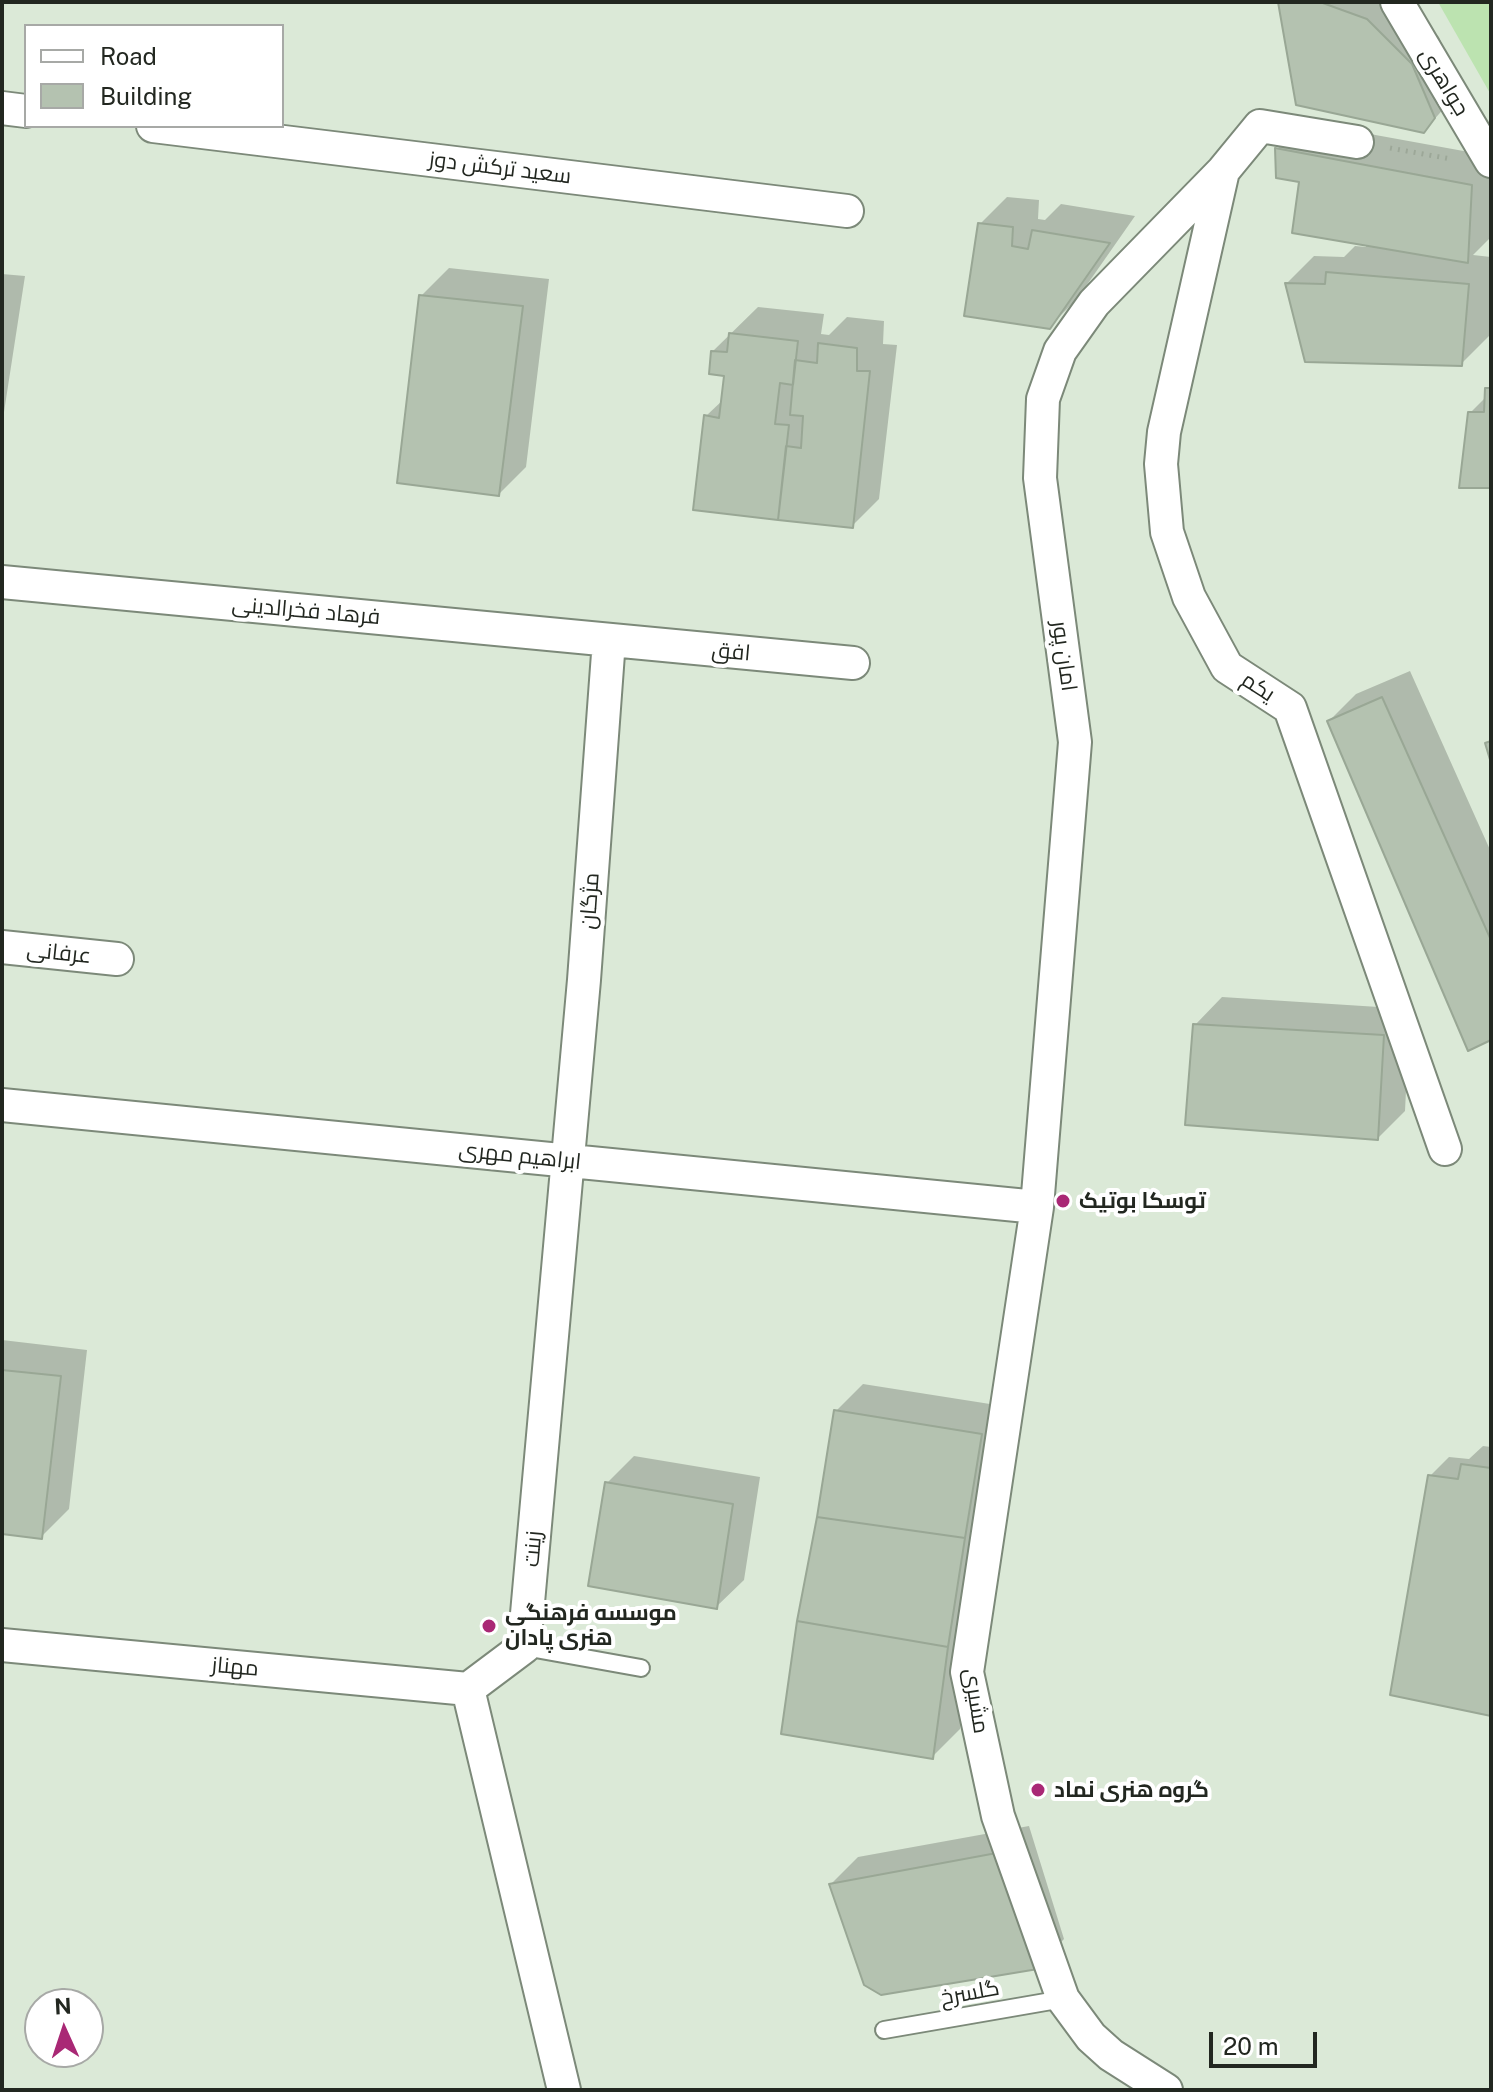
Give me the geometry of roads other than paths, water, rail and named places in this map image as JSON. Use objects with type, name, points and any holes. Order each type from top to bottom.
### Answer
[{"type":"street","name":"جواهری","points":[[1397,2],[1476,161]]},
{"type":"street","points":[[2,108],[24,111]]},
{"type":"street","name":"امان پور","points":[[1037,1207],[1075,742],[1040,478],[1043,399],[1060,351],[1094,303],[1223,171],[1260,126],[1357,142]]},
{"type":"street","name":"سعید ترکش دوز","points":[[169,128],[847,211]]},
{"type":"street","name":"یکم","points":[[1223,171],[1164,432],[1161,464],[1167,532],[1189,597],[1227,667],[1290,708],[1445,1149]]},
{"type":"street","name":"فرهاد فخرالدینی","points":[[2,582],[609,640]]},
{"type":"street","name":"افق","points":[[609,640],[853,663]]},
{"type":"street","name":"مژگان","points":[[567,1161],[609,640]]},
{"type":"street","name":"عرفانی","points":[[2,947],[117,959]]},
{"type":"street","name":"ابراهیم مهری","points":[[2,1105],[1037,1207]]},
{"type":"street","name":"زینت","points":[[524,1647],[567,1161]]},
{"type":"street","name":"مشیری","points":[[1037,1207],[967,1672],[998,1816],[1063,1999],[1091,2037],[1111,2055],[1166,2090]]},
{"type":"street","name":"مهناز","points":[[2,1645],[468,1689]]},
{"type":"street","points":[[524,1647],[468,1689],[564,2090]]},
{"type":"lane","points":[[524,1647],[641,1668]]},
{"type":"lane","name":"گلسرخ","points":[[884,2030],[1063,1999]]},
{"type":"place","name":"توسکا بوتیک","points":[[1063,1201]]},
{"type":"place","name":"موسسه فرهنگی هنری پادان","points":[[489,1626]]},
{"type":"place","name":"گروه هنری نماد","points":[[1038,1790]]}]
